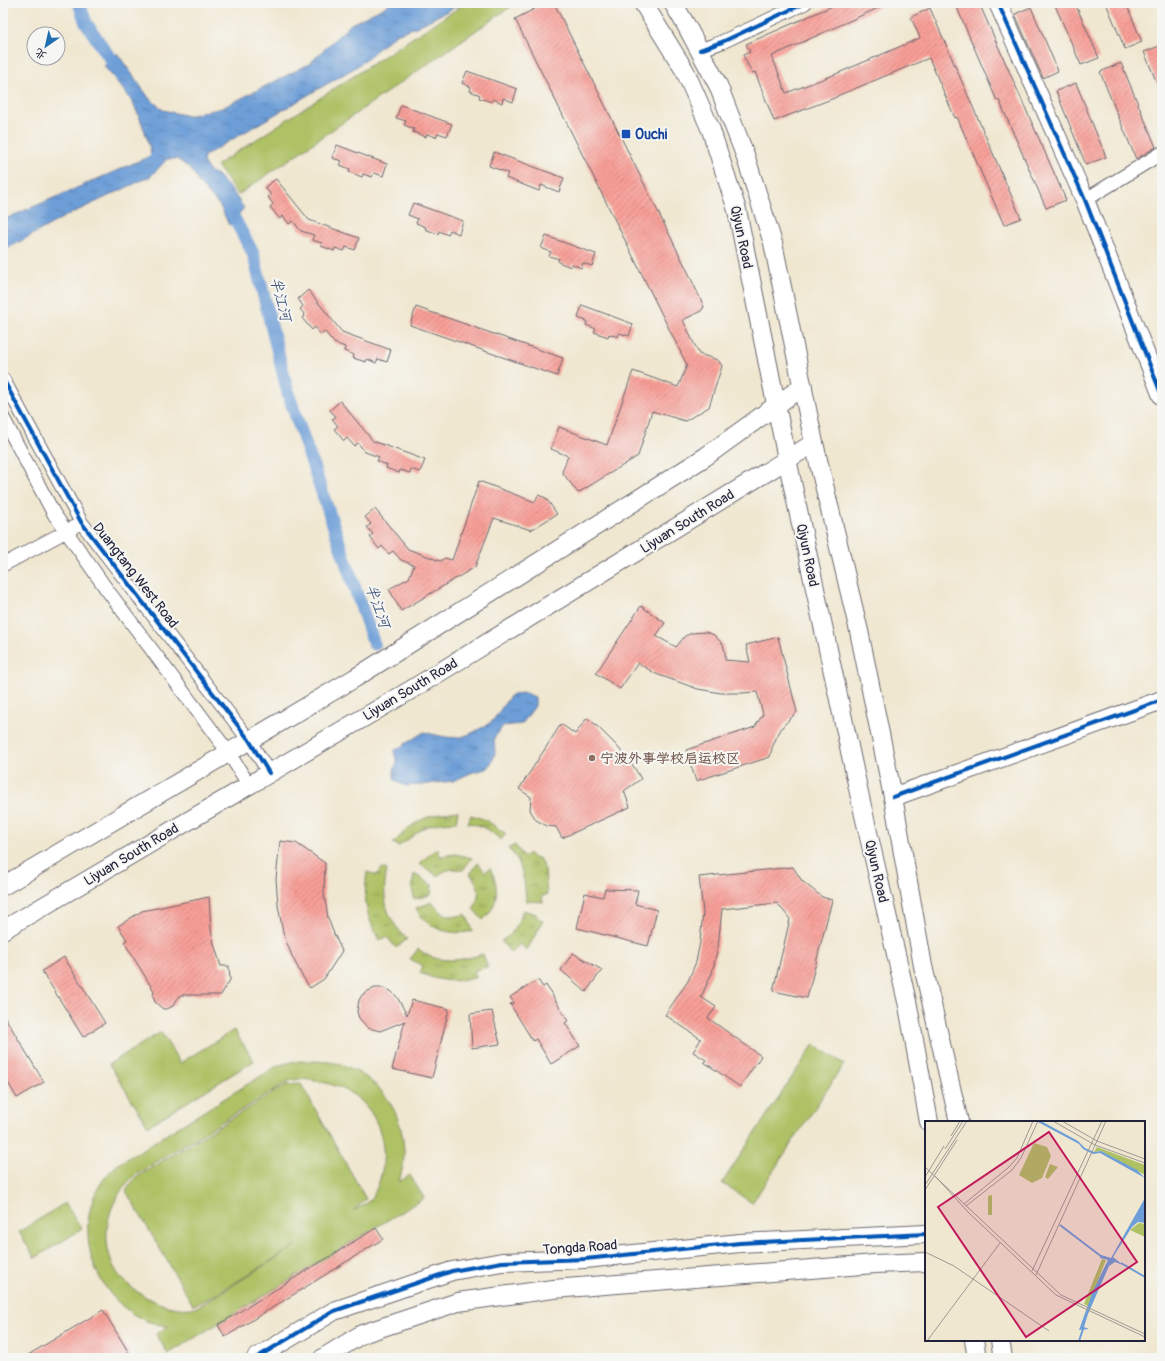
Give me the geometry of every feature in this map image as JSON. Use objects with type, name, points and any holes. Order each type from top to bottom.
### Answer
[{"type":"main road","name":"Qiyun Road","points":[[643,3],[684,71],[711,130],[737,210],[787,459],[861,802],[908,1006],[929,1121]]},
{"type":"main road","name":"Qiyun Road","points":[[673,3],[718,85],[745,155],[773,243],[814,443],[859,630],[893,797],[923,966],[959,1121]]},
{"type":"main road","points":[[998,3],[1085,200],[1162,396]]},
{"type":"main road","points":[[4,884],[355,678],[705,457],[803,386]]},
{"type":"main road","name":"Liyuan South Road","points":[[3,930],[409,691],[814,443]]},
{"type":"main road","points":[[893,797],[1162,700]]},
{"type":"main road","name":"Tongda Road","points":[[256,1358],[334,1311],[452,1271],[495,1263],[585,1259],[740,1243],[925,1234]]},
{"type":"main road","points":[[323,1358],[362,1334],[458,1302],[553,1289],[875,1264],[925,1262]]},
{"type":"main road","points":[[974,1341],[977,1358]]},
{"type":"main road","points":[[1000,1341],[1004,1358]]},
{"type":"street","points":[[700,50],[722,42],[805,3]]},
{"type":"street","points":[[1085,200],[1162,153]]},
{"type":"street","name":"Duangtang West Road","points":[[3,379],[81,522],[249,740],[269,773]]},
{"type":"street","name":"Duangtang West Road","points":[[3,418],[54,514],[66,532],[105,587],[228,752],[249,785]]},
{"type":"street","points":[[3,564],[66,532],[81,522]]},
{"type":"green space","points":[[466,3],[516,3],[238,195],[217,165]]},
{"type":"green space","points":[[458,811],[456,822],[439,823],[425,827],[399,846],[393,843],[415,823],[437,814]]},
{"type":"green space","points":[[471,815],[486,820],[506,834],[501,840],[486,829],[478,825],[468,823]]},
{"type":"green space","points":[[515,845],[524,857],[529,853],[534,858],[539,858],[545,870],[547,895],[542,896],[543,902],[526,901],[524,880],[520,866],[513,854],[508,849]]},
{"type":"green space","points":[[438,849],[440,856],[455,854],[472,858],[463,870],[450,870],[438,876],[419,864]]},
{"type":"green space","points":[[478,863],[485,872],[490,868],[496,889],[495,902],[483,920],[473,909],[476,904],[478,891],[476,882],[470,874]]},
{"type":"green space","points":[[382,868],[387,870],[385,880],[385,899],[387,908],[394,923],[407,939],[396,948],[387,937],[379,940],[368,915],[365,891],[367,872],[377,875]]},
{"type":"green space","points":[[414,874],[432,885],[431,895],[414,899],[412,887]]},
{"type":"green space","points":[[432,902],[439,910],[447,915],[456,916],[466,914],[473,931],[457,933],[448,932],[440,930],[426,922],[420,916],[416,908]]},
{"type":"green space","points":[[523,910],[536,914],[537,917],[543,921],[527,950],[520,944],[511,953],[501,941],[509,936],[515,928]]},
{"type":"green space","points":[[418,949],[431,957],[444,960],[464,959],[483,954],[488,967],[475,970],[475,978],[468,980],[454,981],[433,978],[420,973],[423,966],[410,959]]},
{"type":"green space","points":[[234,1030],[254,1061],[148,1126],[109,1064],[161,1032],[180,1063]]},
{"type":"green space","points":[[814,1044],[844,1064],[752,1203],[722,1183]]},
{"type":"green space","points":[[320,1061],[343,1065],[364,1076],[382,1091],[394,1110],[402,1132],[404,1158],[399,1182],[410,1175],[424,1198],[168,1354],[156,1334],[168,1326],[155,1324],[142,1319],[123,1306],[107,1289],[96,1269],[89,1248],[88,1225],[92,1203],[101,1183],[117,1165],[277,1066],[291,1062]],"holes":[[[300,1079],[339,1087],[360,1100],[374,1117],[381,1137],[383,1158],[380,1179],[376,1191],[371,1199],[366,1204],[353,1211],[366,1199],[301,1084],[286,1085],[135,1178],[126,1191],[193,1305],[208,1299],[297,1245],[196,1307],[179,1308],[162,1304],[142,1295],[129,1285],[118,1274],[113,1265],[108,1249],[107,1239],[107,1228],[112,1209],[116,1199],[128,1182],[135,1175],[289,1081]]]},
{"type":"green space","points":[[65,1203],[82,1229],[35,1258],[19,1232]]},
{"type":"water","points":[[390,3],[463,3],[416,27],[396,34],[356,67],[204,156],[203,162],[210,172],[217,175],[232,191],[244,208],[229,225],[220,206],[198,182],[195,175],[188,167],[177,159],[167,159],[151,176],[64,217],[3,251],[3,220],[148,157],[151,154],[145,131],[134,106],[126,93],[104,66],[117,53],[149,98],[163,110],[188,116],[222,108],[309,64],[351,24]]},
{"type":"water","points":[[525,693],[535,697],[535,706],[522,724],[503,726],[494,738],[495,753],[492,762],[486,769],[473,772],[453,781],[420,785],[406,786],[394,779],[394,771],[397,762],[394,751],[424,732],[453,738],[473,732],[493,720],[512,694]]},
{"type":"building","points":[[546,3],[554,3],[704,307],[701,311],[683,320],[699,354],[718,360],[722,366],[709,407],[685,421],[652,411],[638,456],[578,493],[562,472],[568,456],[551,449],[559,427],[607,445],[633,371],[678,387],[687,365],[515,19]]},
{"type":"building","points":[[839,3],[889,3],[772,56],[786,93],[836,74],[920,38],[911,17],[930,8],[1021,218],[1004,225],[957,117],[955,118],[929,58],[837,97],[774,121],[755,72],[752,73],[743,55],[750,52],[746,44]]},
{"type":"building","points":[[955,3],[979,3],[1066,200],[1046,208],[999,100],[997,101]]},
{"type":"building","points":[[1054,3],[1075,3],[1099,58],[1081,65]]},
{"type":"building","points":[[1106,3],[1126,3],[1142,42],[1125,49]]},
{"type":"building","points":[[1031,7],[1058,71],[1043,78],[1015,14]]},
{"type":"building","points":[[1162,45],[1162,95],[1144,52]]},
{"type":"building","points":[[1121,63],[1156,147],[1136,159],[1100,72]]},
{"type":"building","points":[[467,71],[517,89],[513,102],[503,98],[502,103],[493,99],[492,102],[479,98],[480,95],[470,91],[471,87],[462,83]]},
{"type":"building","points":[[1076,83],[1106,157],[1086,165],[1056,91]]},
{"type":"building","points":[[401,105],[452,124],[447,136],[438,133],[436,137],[427,134],[426,137],[413,132],[414,129],[404,125],[406,121],[396,118]]},
{"type":"building","points":[[337,145],[387,164],[383,176],[374,173],[372,177],[363,174],[362,177],[349,172],[350,169],[340,165],[342,161],[332,158]]},
{"type":"building","points":[[494,152],[564,178],[559,192],[541,185],[539,191],[506,178],[508,173],[489,166]]},
{"type":"building","points":[[276,179],[309,220],[359,238],[355,250],[346,247],[344,251],[335,248],[334,251],[321,246],[322,243],[312,240],[314,235],[301,231],[293,221],[289,224],[283,216],[280,219],[270,207],[273,204],[268,197],[271,195],[265,187]]},
{"type":"building","points":[[413,203],[463,221],[459,234],[450,230],[448,235],[439,231],[438,234],[425,229],[426,227],[416,223],[418,219],[408,215]]},
{"type":"building","points":[[546,236],[596,254],[592,266],[583,263],[581,268],[572,264],[571,267],[558,262],[559,259],[549,256],[551,252],[541,248]]},
{"type":"building","points":[[308,290],[342,332],[391,350],[387,362],[378,359],[376,363],[367,359],[366,362],[353,358],[354,355],[344,351],[345,347],[334,343],[325,332],[321,335],[315,327],[312,330],[302,318],[305,315],[300,309],[303,306],[298,299]]},
{"type":"building","points":[[582,305],[633,324],[629,336],[619,333],[618,337],[609,334],[608,337],[594,332],[596,329],[586,325],[587,321],[578,318]]},
{"type":"building","points":[[416,307],[563,358],[557,376],[410,325]]},
{"type":"building","points":[[340,401],[373,441],[425,460],[420,472],[411,469],[410,473],[400,470],[399,473],[386,468],[387,465],[377,461],[379,457],[365,452],[358,443],[354,446],[347,438],[344,441],[334,429],[338,426],[332,419],[336,417],[330,410]]},
{"type":"building","points":[[479,481],[535,502],[538,495],[546,498],[557,514],[531,530],[494,518],[475,567],[401,611],[389,589],[409,578],[414,565],[401,560],[393,551],[389,554],[382,546],[379,549],[370,537],[373,534],[367,527],[371,524],[365,517],[375,509],[408,549],[440,561],[445,558],[452,560]]},
{"type":"building","points":[[641,606],[665,623],[656,636],[676,647],[685,636],[692,633],[706,632],[714,635],[723,644],[725,660],[750,662],[746,645],[778,637],[797,712],[783,726],[777,736],[770,757],[696,781],[686,750],[755,727],[763,714],[757,692],[721,693],[698,689],[656,674],[638,663],[620,689],[596,673]]},
{"type":"building","points":[[587,718],[616,745],[634,767],[641,779],[624,791],[630,807],[562,838],[556,827],[547,826],[536,820],[530,810],[531,797],[519,789],[561,724],[575,734]]},
{"type":"building","points":[[280,841],[296,843],[325,863],[324,894],[328,918],[342,951],[324,979],[310,988],[292,956],[283,933],[278,905],[276,879]]},
{"type":"building","points":[[793,867],[802,881],[822,897],[832,900],[807,998],[773,991],[790,919],[777,903],[722,909],[718,947],[712,973],[701,997],[716,1007],[708,1018],[761,1056],[740,1087],[704,1062],[706,1060],[693,1052],[701,1039],[665,1015],[688,981],[696,962],[703,912],[699,877]]},
{"type":"building","points":[[605,889],[638,890],[635,904],[657,910],[648,946],[577,928],[585,893],[603,897]]},
{"type":"building","points":[[209,897],[211,929],[214,944],[221,966],[229,966],[230,980],[221,995],[180,995],[173,1006],[163,1009],[155,1002],[153,996],[154,991],[124,942],[127,940],[118,926],[142,911]]},
{"type":"building","points":[[573,953],[602,970],[586,992],[561,970]]},
{"type":"building","points":[[64,957],[105,1023],[83,1037],[42,971]]},
{"type":"building","points":[[538,980],[543,987],[546,985],[568,1021],[565,1023],[580,1046],[551,1064],[536,1039],[533,1041],[510,1004],[514,1003],[510,997]]},
{"type":"building","points":[[375,988],[383,988],[391,991],[397,997],[407,1015],[412,1000],[449,1009],[432,1078],[392,1069],[405,1021],[380,1031],[368,1028],[359,1018],[357,1012],[359,1000],[362,995]]},
{"type":"building","points":[[492,1011],[500,1044],[472,1048],[470,1014]]},
{"type":"building","points":[[3,1014],[44,1082],[17,1098],[3,1074]]},
{"type":"building","points":[[376,1228],[383,1239],[225,1337],[218,1325]]},
{"type":"building","points":[[103,1310],[132,1358],[23,1358]]},
{"type":"waterway","name":"半江河","points":[[79,3],[86,23],[121,74]]},
{"type":"waterway","name":"半江河","points":[[227,205],[253,253],[288,393],[374,644]]},
{"type":"cycle path","points":[[700,50],[722,42],[805,3]]},
{"type":"cycle path","points":[[998,3],[1085,200],[1162,396]]},
{"type":"cycle path","points":[[3,379],[81,522],[249,740],[269,773]]},
{"type":"cycle path","points":[[893,797],[1162,700]]},
{"type":"cycle path","points":[[256,1358],[334,1311],[452,1271],[502,1262],[585,1259],[740,1243],[925,1234]]},
{"type":"place","name":"Ouchi","points":[[626,134]]},
{"type":"place","name":"宁波外事学校启运校区","points":[[592,758]]}]
